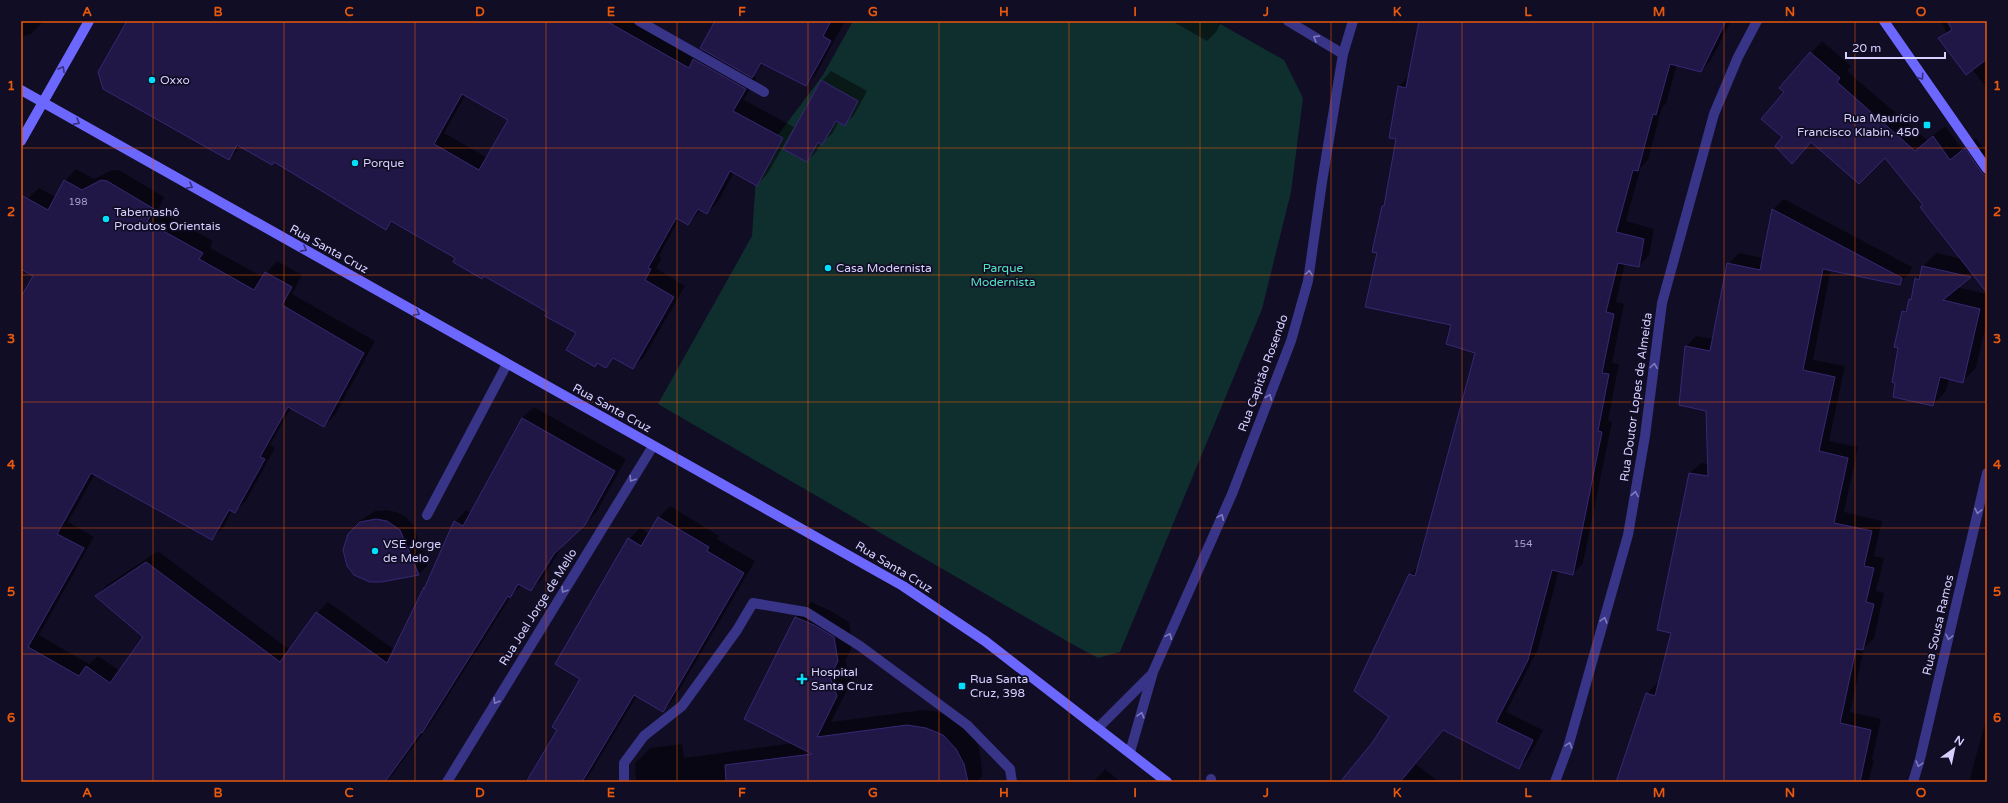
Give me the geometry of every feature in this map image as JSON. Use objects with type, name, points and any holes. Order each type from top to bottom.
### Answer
[{"type":"street","points":[[21,141],[89,21]]},
{"type":"street","points":[[639,21],[764,92]]},
{"type":"street","points":[[1288,21],[1343,54]]},
{"type":"street","name":"Rua Capitão Rosendo","points":[[1130,752],[1153,672],[1232,494],[1291,341],[1308,281],[1322,182],[1343,54],[1353,21]]},
{"type":"street","name":"Rua Doutor Lopes de Almeida","points":[[1555,782],[1568,747],[1628,535],[1645,436],[1664,296],[1714,114],[1738,57],[1757,21]]},
{"type":"street","points":[[1884,21],[1987,169]]},
{"type":"street","name":"Rua Santa Cruz","points":[[21,90],[903,586],[985,641],[1167,782]]},
{"type":"street","points":[[427,515],[507,364]]},
{"type":"street","name":"Rua Joel Jorge de Mello","points":[[447,782],[653,446]]},
{"type":"street","name":"Rua Sousa Ramos","points":[[1913,782],[1920,759],[1987,473]]},
{"type":"street","points":[[624,782],[624,763],[644,736],[682,706],[737,630],[753,603],[806,612],[860,646],[967,725],[1010,769],[1012,782]]},
{"type":"street","name":"Rua Capitão Rosendo","points":[[1098,728],[1153,672]]},
{"type":"green space","name":"Parque Modernista","points":[[853,21],[1215,21],[1284,60],[1303,98],[1291,192],[1262,309],[1120,652],[1098,658],[658,404],[752,236],[757,163],[823,75]]},
{"type":"building","points":[[127,21],[606,21],[689,68],[693,59],[746,89],[733,111],[783,138],[757,186],[730,171],[707,214],[698,209],[688,225],[676,218],[648,268],[651,269],[645,280],[674,297],[633,369],[613,358],[606,368],[597,363],[595,367],[566,350],[576,333],[545,316],[547,312],[484,276],[482,279],[453,262],[455,258],[391,221],[386,230],[274,162],[272,165],[237,145],[229,160],[103,89],[98,72]],"holes":[[[462,94],[508,120],[479,170],[434,144]]]},
{"type":"building","points":[[715,21],[831,21],[823,36],[831,41],[806,86],[761,63],[752,78],[700,48]]},
{"type":"building","points":[[1419,21],[1726,21],[1701,72],[1670,64],[1656,115],[1653,114],[1638,171],[1633,170],[1616,232],[1644,239],[1639,267],[1618,263],[1606,312],[1614,314],[1602,373],[1609,374],[1598,431],[1602,432],[1573,575],[1552,570],[1528,660],[1496,722],[1533,740],[1519,769],[1443,730],[1400,782],[1340,782],[1372,743],[1389,717],[1354,691],[1409,574],[1415,576],[1475,353],[1446,344],[1451,325],[1365,307],[1377,253],[1372,252],[1382,206],[1384,206],[1396,139],[1389,138],[1398,86],[1406,88]]},
{"type":"building","points":[[1947,21],[1987,21],[1987,59],[1966,75],[1938,38],[1952,30]]},
{"type":"building","points":[[1810,52],[1840,78],[1837,82],[1915,151],[1933,136],[1950,160],[1965,148],[1982,173],[1987,177],[1987,293],[1920,207],[1923,205],[1885,158],[1859,184],[1811,142],[1792,164],[1775,146],[1782,137],[1761,119],[1784,92],[1779,88]]},
{"type":"building","points":[[821,80],[858,101],[845,126],[836,121],[822,145],[818,142],[807,162],[783,149]]},
{"type":"building","points":[[64,180],[82,190],[101,180],[107,181],[154,209],[147,222],[203,253],[199,259],[254,290],[265,272],[292,287],[282,305],[364,353],[324,427],[288,407],[260,457],[265,459],[235,513],[229,510],[212,540],[91,473],[57,534],[84,548],[28,647],[79,676],[86,666],[110,683],[143,637],[95,596],[146,562],[280,662],[316,612],[387,663],[424,587],[424,589],[454,521],[463,526],[522,418],[615,471],[585,525],[554,554],[531,591],[518,584],[510,598],[508,596],[422,733],[421,732],[385,782],[21,782],[21,297],[33,276],[21,269],[21,195],[48,210]]},
{"type":"building","points":[[1772,209],[1902,278],[1900,285],[1823,269],[1803,370],[1835,377],[1819,451],[1848,458],[1834,523],[1872,531],[1864,566],[1874,568],[1866,602],[1874,604],[1863,650],[1856,649],[1840,723],[1871,730],[1860,782],[1616,782],[1646,693],[1655,696],[1671,633],[1657,630],[1689,473],[1708,476],[1706,411],[1679,405],[1685,346],[1710,351],[1727,263],[1760,270]]},
{"type":"building","points":[[1922,266],[1971,277],[1943,300],[1980,309],[1963,383],[1940,377],[1933,406],[1893,397],[1895,383],[1892,382],[1898,348],[1894,347],[1902,311],[1906,312],[1909,299],[1911,300],[1915,278],[1919,280]]},
{"type":"building","points":[[658,517],[709,547],[707,551],[744,573],[663,712],[634,695],[582,782],[526,782],[557,730],[552,727],[580,679],[555,664],[628,538],[641,546]]},
{"type":"building","name":"VSE Jorge de Melo","points":[[376,519],[387,521],[400,530],[419,575],[381,582],[370,582],[354,575],[347,566],[343,550],[348,534],[360,522]]},
{"type":"building","points":[[795,617],[814,625],[834,637],[838,661],[830,677],[837,696],[817,737],[907,725],[926,728],[943,735],[956,749],[964,764],[968,782],[726,782],[725,765],[812,754],[744,719]]},
{"type":"place","name":"Oxxo","points":[[152,80]]},
{"type":"place","name":"Rua Maurício Francisco Klabin, 450","points":[[1927,125]]},
{"type":"place","name":"Porque","points":[[355,163]]},
{"type":"place","name":"Tabemashô Produtos Orientais","points":[[106,219]]},
{"type":"place","name":"Casa Modernista","points":[[828,268]]},
{"type":"place","name":"VSE Jorge de Melo","points":[[375,551]]},
{"type":"place","name":"Hospital Santa Cruz","points":[[802,679]]},
{"type":"place","name":"Rua Santa Cruz, 398","points":[[962,686]]}]
